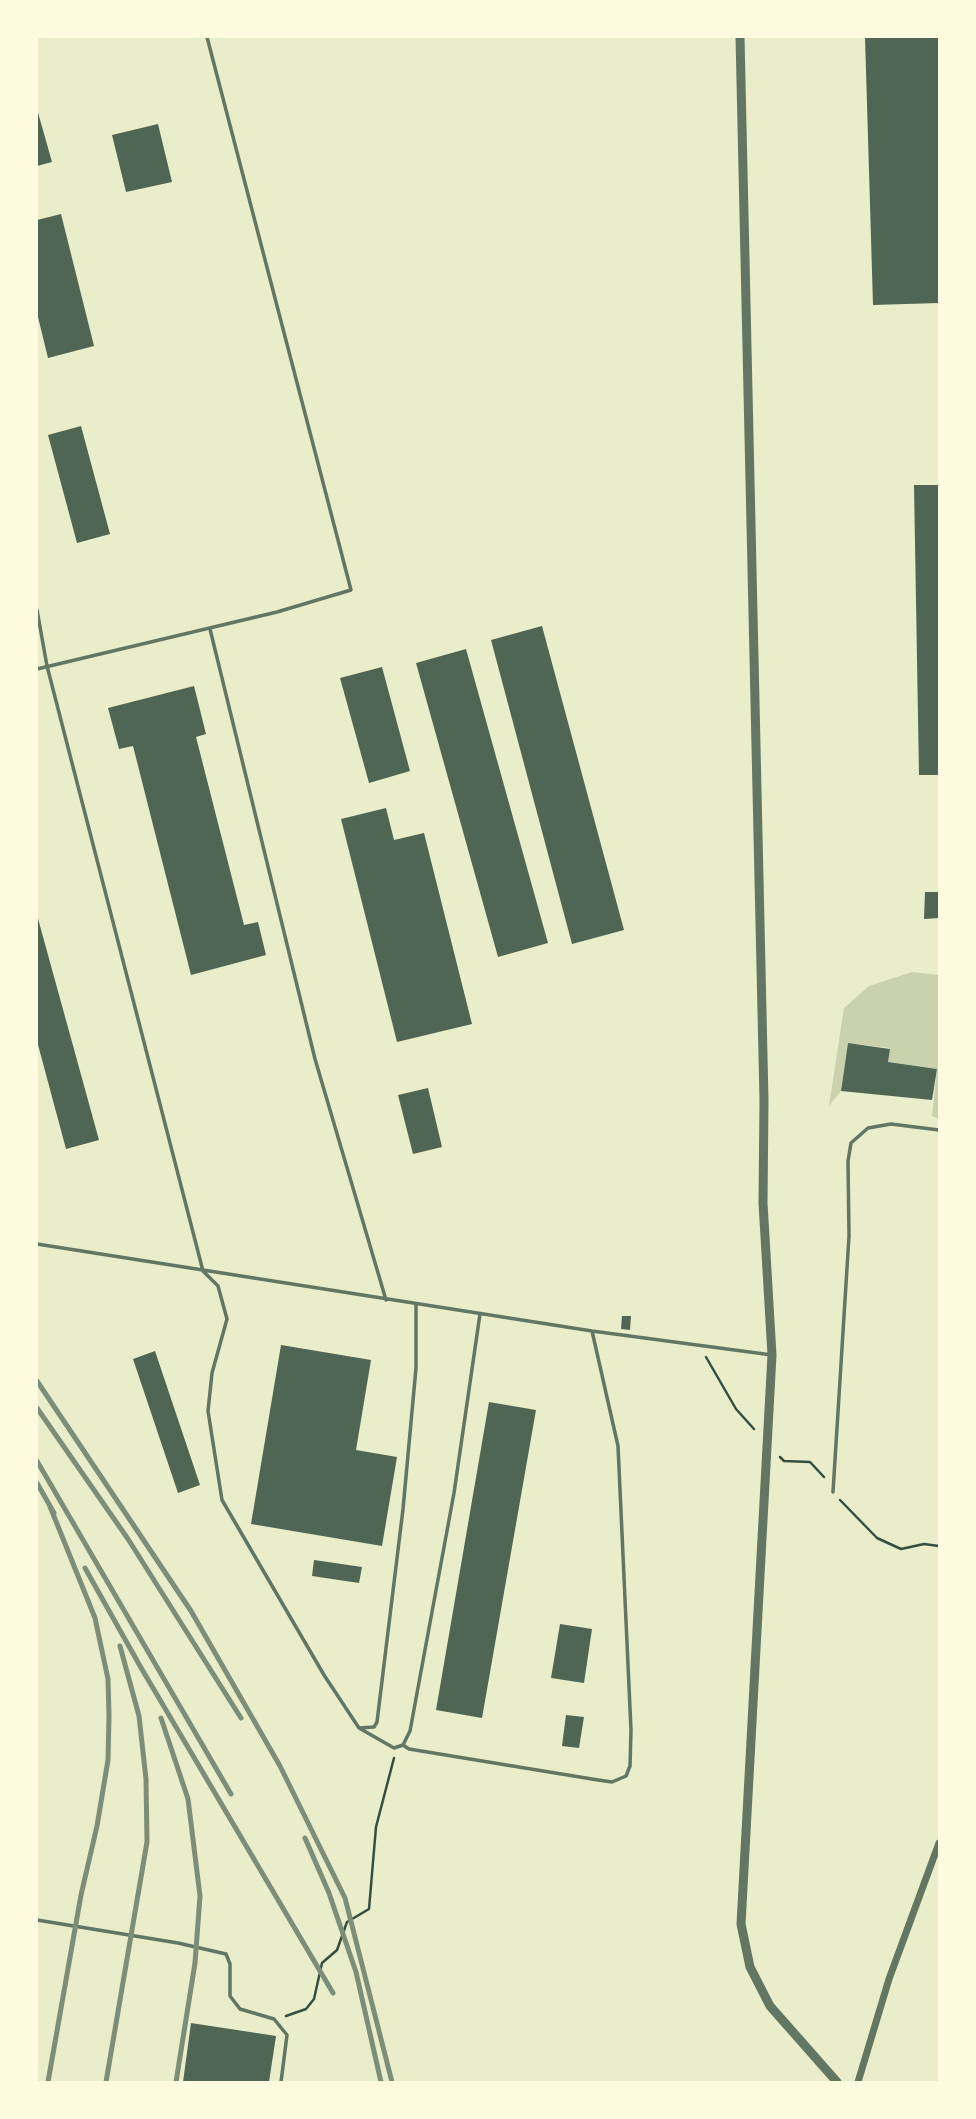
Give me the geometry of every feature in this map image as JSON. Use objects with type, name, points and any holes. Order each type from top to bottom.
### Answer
[{"type":"street","points":[[740,37],[764,1100],[763,1203],[772,1355],[741,1924],[750,1967],[771,2006],[837,2082]]},
{"type":"street","points":[[858,2082],[889,1979],[939,1843]]},
{"type":"lane","points":[[37,669],[210,628],[351,590],[207,37]]},
{"type":"lane","points":[[37,610],[47,666],[203,1271],[218,1286],[227,1319],[212,1373],[208,1411],[222,1500],[324,1675],[359,1728],[394,1748],[403,1745],[410,1731],[441,1573],[479,1341],[480,1314]]},
{"type":"lane","points":[[210,628],[315,1059],[386,1300]]},
{"type":"lane","points":[[833,1492],[849,1236],[850,1143],[868,1128],[891,1124],[939,1130]]},
{"type":"lane","points":[[37,1244],[386,1300],[772,1355]]},
{"type":"lane","points":[[359,1728],[374,1727],[377,1722],[403,1509],[416,1368],[416,1304]]},
{"type":"lane","points":[[403,1745],[409,1749],[612,1782],[626,1776],[630,1766],[631,1730],[618,1446],[592,1331]]},
{"type":"lane","points":[[37,1920],[226,1954],[230,1964],[230,1996],[240,2009],[274,2020],[287,2035],[281,2082]]},
{"type":"path","points":[[701,1345],[736,1409],[784,1461],[810,1461],[833,1492],[877,1538],[901,1549],[924,1544],[939,1546]]},
{"type":"path","points":[[274,2020],[306,2009],[314,1999],[322,1963],[337,1950],[347,1922],[369,1909],[376,1827],[393,1765],[394,1748]]},
{"type":"green space","points":[[912,972],[939,975],[939,1119],[932,1116],[937,1069],[888,1062],[890,1048],[848,1043],[841,1091],[829,1106],[844,1008],[869,986]]},
{"type":"building","points":[[865,37],[939,37],[939,303],[873,305]]},
{"type":"building","points":[[37,109],[52,162],[37,166]]},
{"type":"building","points":[[158,124],[172,182],[126,192],[112,135]]},
{"type":"building","points":[[61,214],[94,346],[48,358],[37,313],[37,220]]},
{"type":"building","points":[[81,426],[110,534],[77,543],[48,435]]},
{"type":"building","points":[[914,485],[939,485],[939,775],[919,775]]},
{"type":"building","points":[[542,626],[624,930],[572,944],[491,640]]},
{"type":"building","points":[[466,649],[548,943],[498,957],[416,663]]},
{"type":"building","points":[[382,667],[410,771],[369,783],[340,678]]},
{"type":"building","points":[[194,686],[206,734],[196,737],[244,925],[258,922],[266,955],[191,975],[133,746],[119,749],[108,708]]},
{"type":"building","points":[[386,808],[394,840],[424,833],[472,1024],[397,1042],[341,819]]},
{"type":"building","points":[[925,892],[939,892],[939,918],[924,919]]},
{"type":"building","points":[[37,915],[99,1140],[66,1149],[37,1041]]},
{"type":"building","points":[[848,1043],[890,1049],[888,1062],[937,1069],[932,1100],[841,1091]]},
{"type":"building","points":[[428,1088],[442,1147],[413,1154],[398,1095]]},
{"type":"building","points":[[622,1316],[631,1316],[630,1330],[621,1329]]},
{"type":"building","points":[[281,1345],[371,1360],[356,1450],[397,1457],[382,1546],[251,1524]]},
{"type":"building","points":[[155,1351],[200,1485],[178,1493],[133,1359]]},
{"type":"building","points":[[489,1402],[536,1410],[482,1718],[436,1710]]},
{"type":"building","points":[[314,1560],[362,1567],[359,1583],[312,1576]]},
{"type":"building","points":[[560,1624],[592,1629],[584,1683],[551,1678]]},
{"type":"building","points":[[566,1715],[584,1717],[579,1748],[562,1746]]},
{"type":"building","points":[[191,2023],[276,2036],[269,2082],[183,2082]]},
{"type":"railway","points":[[37,1381],[191,1611],[280,1766],[345,1898],[392,2082]]},
{"type":"railway","points":[[37,1408],[128,1539],[241,1718]]},
{"type":"railway","points":[[37,1461],[231,1794]]},
{"type":"railway","points":[[37,1483],[54,1513]]},
{"type":"railway","points":[[48,2082],[81,1895],[97,1826],[108,1760],[109,1716],[108,1679],[95,1618],[49,1504]]},
{"type":"railway","points":[[85,1568],[333,1993]]},
{"type":"railway","points":[[106,2082],[147,1842],[146,1779],[139,1716],[120,1646]]},
{"type":"railway","points":[[161,1718],[188,1799],[200,1896],[195,1963],[176,2082]]},
{"type":"railway","points":[[305,1838],[329,1893],[356,1972],[381,2082]]}]
